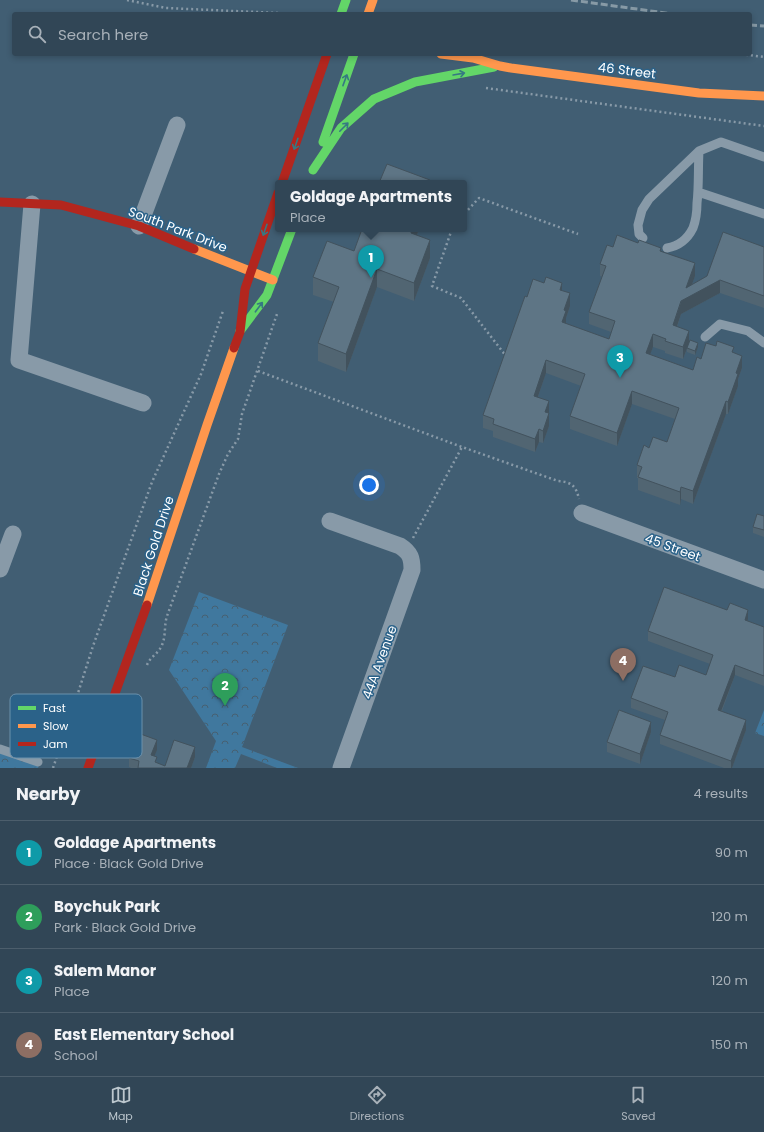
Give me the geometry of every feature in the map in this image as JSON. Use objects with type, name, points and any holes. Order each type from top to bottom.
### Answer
[{"type":"main road","points":[[342,12],[346,0]]},
{"type":"main road","points":[[369,12],[373,0]]},
{"type":"main road","points":[[283,180],[326,56]]},
{"type":"main road","points":[[353,56],[312,173],[331,142],[342,128],[374,99],[415,82],[500,66]]},
{"type":"main road","name":"46 Street","points":[[457,56],[473,58],[500,66],[699,93],[764,96]]},
{"type":"main road","name":"South Park Drive","points":[[0,202],[61,205],[139,226],[273,280]]},
{"type":"main road","name":"Black Gold Drive","points":[[115,694],[144,614],[207,425],[240,332],[245,289],[275,202]]},
{"type":"main road","name":"Black Gold Drive","points":[[240,332],[267,296],[291,232]]},
{"type":"main road","name":"Black Gold Drive","points":[[88,768],[92,758]]},
{"type":"street","points":[[139,226],[177,125]]},
{"type":"street","points":[[32,204],[19,360],[143,403]]},
{"type":"street","name":"45 Street","points":[[582,513],[764,580]]},
{"type":"street","points":[[330,521],[400,546],[408,552]]},
{"type":"street","points":[[0,569],[12,534]]},
{"type":"street","name":"44A Avenue","points":[[341,768],[412,570],[412,561],[408,552]]},
{"type":"lane","points":[[643,238],[639,234],[638,225],[642,210],[649,199],[699,151],[721,142],[764,157]]},
{"type":"lane","points":[[667,248],[680,244],[688,236],[696,219],[699,151]]},
{"type":"lane","points":[[698,192],[764,214]]},
{"type":"lane","points":[[704,337],[720,324],[748,331],[764,343]]},
{"type":"lane","points":[[0,749],[10,752]]},
{"type":"lane","points":[[26,758],[38,762]]},
{"type":"path","points":[[128,0],[166,8],[256,12]]},
{"type":"path","points":[[752,55],[764,57]]},
{"type":"path","points":[[483,88],[764,126]]},
{"type":"path","points":[[467,211],[479,198],[578,234]]},
{"type":"path","points":[[451,232],[432,286],[461,298],[507,358]]},
{"type":"path","points":[[78,694],[93,646],[152,482],[201,374],[225,306]]},
{"type":"path","points":[[145,670],[150,659],[162,646],[167,616],[219,474],[228,454],[238,439],[242,414],[258,371],[462,447],[558,481],[569,483],[576,488],[582,513]]},
{"type":"path","points":[[408,552],[462,447]]},
{"type":"path","points":[[53,768],[56,758]]},
{"type":"green space","points":[[199,592],[288,625],[242,747],[298,768],[277,768],[241,754],[235,768],[206,768],[216,741],[169,670]]},
{"type":"green space","points":[[764,710],[764,736],[755,733]]},
{"type":"green space","points":[[0,746],[10,749],[10,758],[35,758],[41,760],[38,768],[0,768]]},
{"type":"building","points":[[387,164],[430,180],[380,180]]},
{"type":"building","points":[[361,232],[411,232],[430,240],[414,283],[377,269],[346,354],[318,343],[339,287],[313,277],[327,241],[354,251]]},
{"type":"building","points":[[723,232],[764,247],[764,296],[720,280],[681,301],[673,325],[689,331],[683,347],[665,341],[666,339],[653,334],[646,353],[693,370],[697,357],[701,359],[706,343],[716,346],[717,341],[734,347],[732,352],[742,356],[736,373],[738,374],[728,402],[726,401],[693,491],[681,487],[680,492],[638,477],[642,467],[637,465],[644,445],[649,448],[653,437],[667,442],[679,408],[632,391],[617,433],[570,416],[585,374],[546,360],[534,396],[549,401],[545,412],[549,413],[543,431],[539,429],[535,439],[493,424],[494,419],[483,415],[525,296],[527,297],[533,279],[544,283],[546,277],[562,283],[560,290],[570,293],[564,310],[566,311],[562,322],[609,339],[615,321],[589,312],[606,266],[600,264],[607,245],[613,247],[617,235],[638,243],[639,240],[661,248],[660,251],[695,263],[686,288],[707,276]]},
{"type":"building","points":[[690,340],[698,343],[695,351],[687,348]]},
{"type":"building","points":[[757,514],[764,516],[764,530],[753,527]]},
{"type":"building","points":[[664,587],[727,610],[730,603],[748,610],[745,620],[764,627],[764,676],[735,665],[718,710],[746,720],[731,761],[660,735],[668,712],[631,698],[643,666],[675,677],[679,665],[706,675],[713,655],[648,631]]},
{"type":"building","points":[[619,710],[651,722],[640,754],[607,742]]},
{"type":"building","points":[[142,734],[157,740],[151,755],[157,757],[155,762],[165,766],[174,740],[195,747],[187,768],[138,768],[139,761],[129,758],[142,758]]},
{"type":"railway","points":[[571,0],[658,12]]},
{"type":"railway","points":[[752,25],[764,26]]},
{"type":"traffic: fast","points":[[342,12],[346,0]]},
{"type":"traffic: fast","points":[[323,142],[353,56]]},
{"type":"traffic: fast","points":[[313,170],[341,128],[374,99],[415,82],[494,67]]},
{"type":"traffic: fast","points":[[240,331],[267,295],[291,232]]},
{"type":"traffic: slow","points":[[369,12],[373,0]]},
{"type":"traffic: slow","points":[[457,56],[473,58],[511,68],[699,93],[764,96]]},
{"type":"traffic: slow","points":[[194,249],[273,280]]},
{"type":"traffic: slow","points":[[147,605],[234,348]]},
{"type":"traffic: jam","points":[[283,180],[326,56]]},
{"type":"traffic: jam","points":[[0,202],[61,205],[139,226],[194,249]]},
{"type":"traffic: jam","points":[[234,348],[240,332],[245,289],[275,202]]},
{"type":"traffic: jam","points":[[115,694],[147,605]]},
{"type":"traffic: jam","points":[[88,768],[92,758]]},
{"type":"place","name":"Goldage Apartments","points":[[371,278]]},
{"type":"place","name":"Salem Manor","points":[[620,378]]},
{"type":"place","name":"East Elementary School","points":[[623,681]]},
{"type":"place","name":"Boychuk Park","points":[[225,706]]}]
